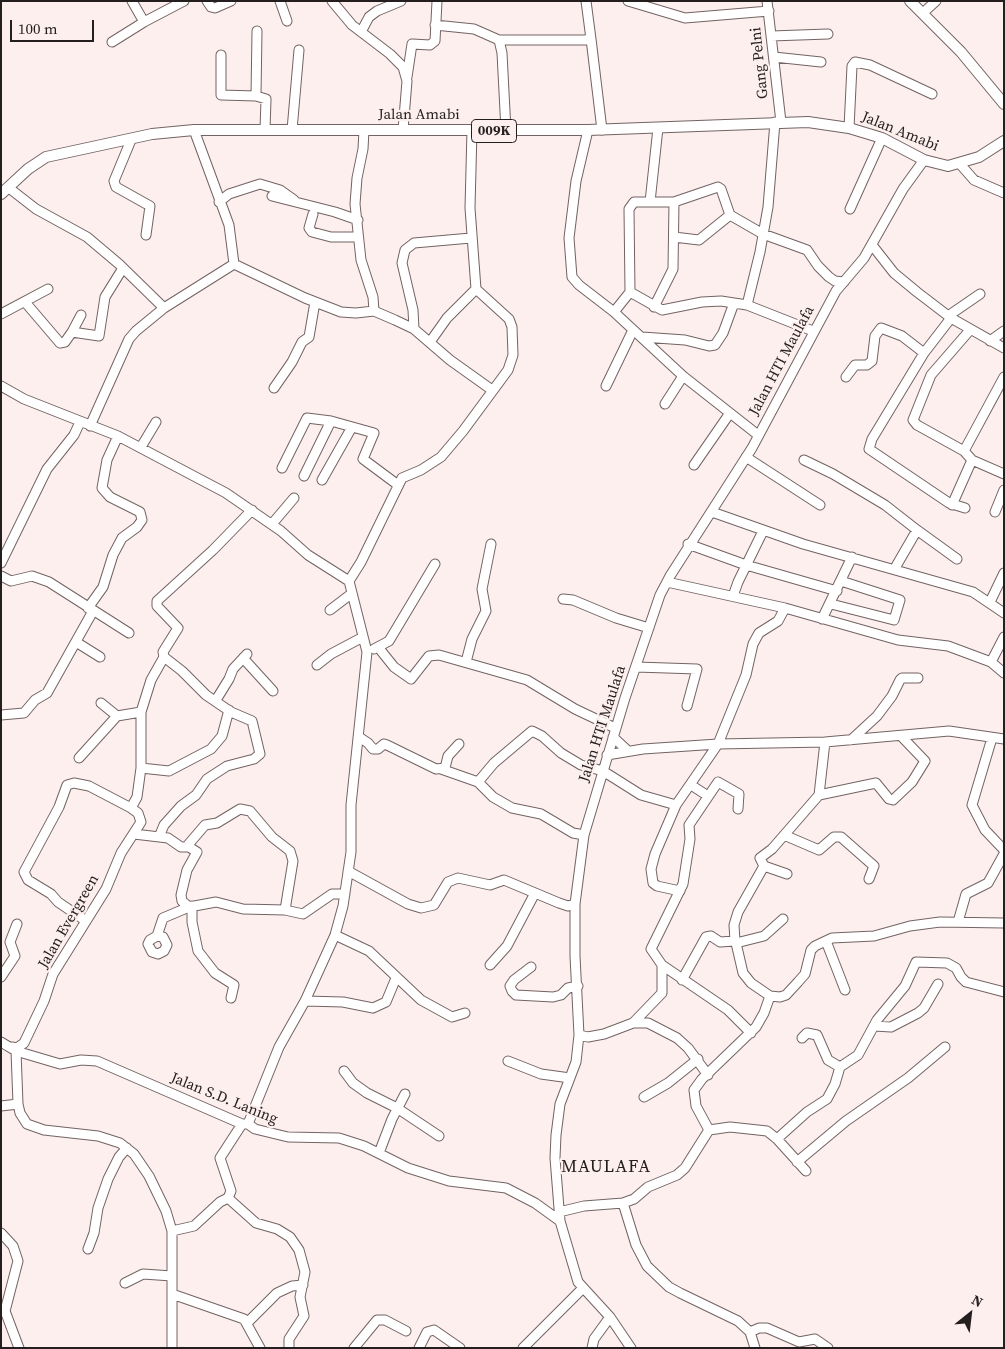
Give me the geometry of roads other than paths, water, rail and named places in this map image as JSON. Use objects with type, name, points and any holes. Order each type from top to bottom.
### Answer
[{"type":"main road","points":[[912,1],[1003,97]]},
{"type":"main road","points":[[912,1],[1003,97]]},
{"type":"main road","name":"Jalan Amabi","points":[[5,191],[28,169],[46,157],[152,134],[194,130],[602,130],[778,122],[820,122],[882,138],[924,160],[948,166],[960,164],[1004,146]]},
{"type":"main road","name":"Jalan Amabi","points":[[992,150],[1004,141]]},
{"type":"street","points":[[132,1],[144,22]]},
{"type":"street","points":[[112,42],[144,22],[184,1]]},
{"type":"street","points":[[207,1],[211,7],[215,8],[231,1]]},
{"type":"street","points":[[280,1],[287,21]]},
{"type":"street","points":[[332,1],[360,32],[399,62],[407,77]]},
{"type":"street","points":[[360,32],[369,18],[377,11],[401,1]]},
{"type":"street","points":[[402,130],[412,44],[430,44],[434,42],[437,1]]},
{"type":"street","points":[[586,1],[602,130]]},
{"type":"street","points":[[628,1],[685,18],[769,11]]},
{"type":"street","name":"Gang Pelni","points":[[746,305],[768,207],[778,122],[774,57],[767,1]]},
{"type":"street","points":[[924,12],[936,1]]},
{"type":"street","points":[[435,25],[474,29],[499,40],[590,40]]},
{"type":"street","points":[[771,36],[828,34]]},
{"type":"street","points":[[256,96],[258,39]]},
{"type":"street","points":[[499,40],[502,53],[506,131]]},
{"type":"street","points":[[292,130],[299,50]]},
{"type":"street","points":[[221,55],[221,95],[256,96],[266,99],[265,130]]},
{"type":"street","points":[[774,57],[821,62]]},
{"type":"street","points":[[849,128],[852,66],[855,62],[870,65],[932,94]]},
{"type":"street","points":[[650,202],[658,128]]},
{"type":"street","points":[[194,130],[229,225],[234,264]]},
{"type":"street","points":[[364,130],[364,149],[357,178],[356,204],[361,260],[373,297],[374,311]]},
{"type":"street","points":[[172,1231],[194,1226],[220,1202],[228,1198],[231,1191],[220,1158],[245,1124],[280,1047],[305,1001],[335,935],[345,894],[351,852],[351,805],[367,652],[349,581],[361,562],[402,478],[421,470],[440,457],[463,431],[508,370],[513,354],[512,326],[509,319],[476,288],[471,238],[472,130]]},
{"type":"street","points":[[588,130],[580,162],[569,238],[570,273],[579,285],[614,312],[683,376],[758,435]]},
{"type":"street","points":[[850,209],[882,138]]},
{"type":"street","points":[[131,140],[114,183],[150,206],[146,235]]},
{"type":"street","name":"Jalan HTI Maulafa","points":[[631,1348],[610,1317],[583,1288],[575,1276],[560,1216],[555,1158],[556,1135],[560,1104],[576,1062],[579,1035],[575,956],[575,904],[584,835],[614,732],[660,595],[688,544],[712,512],[746,457],[796,369],[813,331],[844,282],[872,245],[903,189],[924,160]]},
{"type":"street","points":[[960,164],[974,180],[1004,192]]},
{"type":"street","points":[[219,202],[228,194],[260,184],[280,190],[298,203]]},
{"type":"street","points":[[614,312],[630,292],[629,209],[634,202],[674,202],[718,187],[721,189],[730,214],[763,234],[807,250],[818,266],[829,277],[836,281],[844,282]]},
{"type":"street","points":[[5,191],[87,237],[123,268],[164,308]]},
{"type":"street","points":[[272,196],[335,212],[358,220]]},
{"type":"street","points":[[654,306],[673,269],[674,202]]},
{"type":"street","points":[[313,214],[309,228],[312,232],[331,237],[358,237]]},
{"type":"street","points":[[674,237],[699,240],[730,214]]},
{"type":"street","points":[[414,329],[413,310],[402,263],[403,254],[414,243],[471,238]]},
{"type":"street","points":[[872,245],[894,273],[949,317],[1004,348]]},
{"type":"street","points":[[234,264],[315,302],[347,313],[374,311],[414,329],[450,360],[492,390]]},
{"type":"street","points":[[90,426],[129,339],[143,324],[164,308],[234,264]]},
{"type":"street","points":[[72,332],[95,337],[100,335],[105,297],[123,268]]},
{"type":"street","points":[[430,342],[446,318],[476,288]]},
{"type":"street","points":[[1,314],[48,289]]},
{"type":"street","points":[[630,292],[654,306],[667,310],[702,302],[746,305],[813,331]]},
{"type":"street","points":[[965,508],[952,504],[870,449],[872,439],[924,353],[949,317],[980,294]]},
{"type":"street","points":[[25,302],[60,343],[65,342],[81,315]]},
{"type":"street","points":[[274,388],[292,362],[302,342],[308,337],[315,302]]},
{"type":"street","points":[[642,337],[686,340],[700,345],[715,345],[723,334],[734,303]]},
{"type":"street","points":[[846,377],[855,365],[867,365],[872,361],[875,336],[880,328],[902,336],[924,353]]},
{"type":"street","points":[[606,386],[633,330]]},
{"type":"street","points":[[970,330],[931,375],[913,420],[917,425],[964,451],[972,460],[1004,474]]},
{"type":"street","points":[[990,340],[1004,331]]},
{"type":"street","points":[[665,404],[683,376]]},
{"type":"street","points":[[964,451],[1000,393],[1004,377]]},
{"type":"street","points":[[1,386],[24,399],[118,436],[226,493],[272,524],[295,545],[349,581]]},
{"type":"street","points":[[694,464],[730,413]]},
{"type":"street","points":[[282,468],[307,418],[332,421],[374,433],[363,459],[398,485]]},
{"type":"street","points":[[304,476],[332,421]]},
{"type":"street","points":[[1,563],[47,469],[74,435],[80,422]]},
{"type":"street","points":[[141,447],[156,422]]},
{"type":"street","points":[[322,480],[352,427]]},
{"type":"street","points":[[1,714],[24,713],[35,700],[44,696],[65,664],[76,642],[103,587],[113,555],[122,538],[142,520],[140,512],[110,497],[102,488],[107,460],[118,436]]},
{"type":"street","points":[[746,457],[820,505]]},
{"type":"street","points":[[804,460],[885,505],[957,559]]},
{"type":"street","points":[[952,504],[972,460]]},
{"type":"street","points":[[995,512],[1004,490]]},
{"type":"street","points":[[272,524],[294,498]]},
{"type":"street","points":[[86,921],[58,902],[52,894],[28,880],[24,872],[25,866],[48,828],[69,784],[79,783],[89,786],[130,808],[137,797],[141,768],[141,712],[151,680],[164,657],[164,650],[178,628],[157,606],[157,601],[213,550],[252,510]]},
{"type":"street","points":[[712,512],[763,531],[973,592],[990,602],[1004,614]]},
{"type":"street","points":[[895,568],[916,530]]},
{"type":"street","points":[[733,596],[746,564],[763,531]]},
{"type":"street","points":[[466,662],[472,639],[486,611],[482,589],[491,544]]},
{"type":"street","points":[[688,544],[746,564],[837,591]]},
{"type":"street","points":[[822,619],[831,604],[852,557]]},
{"type":"street","points":[[367,652],[389,641],[435,564]]},
{"type":"street","points":[[990,602],[1004,573]]},
{"type":"street","points":[[1,576],[11,581],[32,576],[43,579],[129,633]]},
{"type":"street","points":[[831,604],[894,620],[900,600],[841,581]]},
{"type":"street","points":[[667,582],[785,608],[898,640],[954,647],[991,662],[1004,673]]},
{"type":"street","points":[[330,610],[351,594]]},
{"type":"street","points":[[563,599],[573,600],[616,618],[650,628]]},
{"type":"street","points":[[680,891],[655,885],[651,874],[654,854],[676,805],[718,744],[750,665],[753,644],[758,633],[778,621],[785,608]]},
{"type":"street","points":[[317,665],[331,654],[364,637]]},
{"type":"street","points":[[991,662],[1004,638]]},
{"type":"street","points":[[76,642],[100,657]]},
{"type":"street","points":[[378,647],[394,667],[411,679],[429,656],[440,655],[528,680],[614,732],[627,750]]},
{"type":"street","points":[[216,700],[229,679],[233,668],[245,656],[273,691]]},
{"type":"street","points":[[159,837],[164,824],[181,806],[196,796],[207,779],[226,766],[254,759],[260,754],[253,723],[201,692],[182,671],[164,657]]},
{"type":"street","points":[[636,667],[697,669],[686,706]]},
{"type":"street","points":[[851,740],[876,716],[892,696],[902,678],[918,678]]},
{"type":"street","points":[[101,703],[117,716]]},
{"type":"street","points":[[141,768],[164,772],[174,769],[211,749],[222,736],[229,710]]},
{"type":"street","points":[[79,758],[117,716],[141,712]]},
{"type":"street","points":[[478,782],[494,763],[532,731],[542,736],[562,753],[581,765],[603,771],[641,796],[676,805]]},
{"type":"street","points":[[607,755],[627,750],[718,744],[825,742],[902,737],[949,731],[1004,739]]},
{"type":"street","points":[[359,737],[373,749],[378,749],[385,744],[430,768],[441,769],[478,782],[493,797],[512,808],[540,814],[573,833],[584,835]]},
{"type":"street","points":[[787,874],[764,866],[760,858],[769,853],[819,796],[876,783],[889,799],[893,800],[912,782],[925,761],[902,737]]},
{"type":"street","points":[[992,738],[974,793],[972,805],[985,830],[1004,850]]},
{"type":"street","points":[[819,796],[825,742]]},
{"type":"street","points":[[441,769],[445,768],[448,756],[459,744]]},
{"type":"street","points":[[738,809],[738,794],[720,783],[716,783],[689,825],[688,851],[680,891],[651,945],[651,952],[662,965],[728,1010],[751,1033]]},
{"type":"street","points":[[691,785],[708,796]]},
{"type":"street","name":"Jalan Evergreen","points":[[14,1049],[24,1043],[44,1001],[53,974],[106,889],[121,853],[142,820],[130,808]]},
{"type":"street","points":[[134,834],[168,838],[181,848],[187,846],[205,825],[217,823],[240,809],[250,811],[272,836],[290,851],[293,861],[285,910]]},
{"type":"street","points":[[784,834],[819,850],[834,837],[841,837],[874,867],[869,879]]},
{"type":"street","points":[[187,846],[197,853],[188,870],[181,895],[182,901],[191,906]]},
{"type":"street","points":[[958,922],[966,894],[988,883],[1004,854]]},
{"type":"street","points":[[764,866],[738,912],[734,925],[735,942],[743,973],[749,981],[770,996],[780,997],[790,990],[805,974],[813,947],[826,941],[844,937],[874,936],[910,926],[940,922],[1004,923]]},
{"type":"street","points":[[348,871],[408,904],[421,908],[434,905],[448,882],[458,878],[490,884],[504,880],[568,906],[575,904]]},
{"type":"street","points":[[490,965],[507,946],[535,893]]},
{"type":"street","points":[[156,936],[163,918],[191,906],[216,902],[250,910],[285,910],[303,914],[332,894],[345,894]]},
{"type":"street","points":[[191,906],[198,951],[215,973],[234,985],[231,998]]},
{"type":"street","points":[[682,980],[706,937],[711,936],[720,942],[735,942],[764,936],[783,919]]},
{"type":"street","points":[[1,977],[15,956],[10,942],[17,924]]},
{"type":"street","points":[[335,935],[369,951],[416,996],[449,1016],[454,1017],[465,1013]]},
{"type":"street","points":[[826,941],[845,990]]},
{"type":"street","points":[[777,1139],[807,1112],[827,1099],[836,1084],[840,1067],[858,1055],[874,1026],[896,1001],[905,986],[913,965],[918,961],[947,963],[956,968],[966,982],[1004,992]]},
{"type":"street","points":[[633,1023],[662,993],[662,965]]},
{"type":"street","points":[[531,967],[514,980],[510,986],[516,995],[553,997],[561,995],[568,988],[578,986]]},
{"type":"street","points":[[305,1001],[343,1002],[373,1008],[386,1002],[396,978]]},
{"type":"street","points":[[874,1026],[892,1027],[918,1013],[924,1008],[938,984]]},
{"type":"street","points":[[709,1130],[696,1106],[693,1094],[708,1075],[751,1033],[764,1014],[770,996]]},
{"type":"street","points":[[579,1035],[588,1037],[604,1034],[633,1023],[643,1022],[677,1038],[698,1059],[708,1075]]},
{"type":"street","points":[[802,1038],[807,1033],[816,1034],[828,1060],[840,1067]]},
{"type":"street","name":"Jalan S.D. Laning","points":[[1,1042],[14,1049],[60,1064],[81,1060],[98,1061],[255,1129],[288,1137],[339,1138],[379,1153],[408,1168],[450,1181],[514,1191],[560,1216]]},
{"type":"street","points":[[798,1162],[846,1120],[908,1078],[945,1047]]},
{"type":"street","points":[[14,1049],[18,1104],[24,1120],[33,1127],[98,1136],[111,1140],[127,1148],[140,1161],[149,1176],[166,1211],[172,1231],[172,1348]]},
{"type":"street","points":[[644,1097],[668,1082],[698,1059]]},
{"type":"street","points":[[508,1061],[541,1074],[570,1078]]},
{"type":"street","points":[[344,1071],[358,1087],[397,1108],[439,1136]]},
{"type":"street","points":[[379,1153],[404,1094]]},
{"type":"street","points":[[1,1106],[18,1104]]},
{"type":"street","points":[[560,1216],[584,1206],[623,1203],[634,1199],[648,1187],[681,1173],[709,1130],[730,1127],[761,1130],[777,1139],[806,1172]]},
{"type":"street","points":[[88,1249],[94,1233],[98,1208],[108,1179],[119,1157],[127,1148]]},
{"type":"street","points":[[228,1198],[256,1222],[277,1229],[290,1237],[300,1250],[305,1272],[300,1297],[304,1316],[289,1339],[289,1348]]},
{"type":"street","points":[[623,1203],[636,1246],[647,1266],[680,1293],[738,1321],[750,1332],[755,1348]]},
{"type":"street","points":[[1,1233],[13,1246],[18,1261],[5,1311],[19,1348]]},
{"type":"street","points":[[125,1283],[143,1274],[172,1276]]},
{"type":"street","points":[[248,1323],[277,1293],[292,1286],[303,1285]]},
{"type":"street","points":[[523,1348],[583,1288]]},
{"type":"street","points":[[172,1294],[234,1314],[248,1323],[260,1348]]},
{"type":"street","points":[[592,1348],[594,1339],[610,1317]]},
{"type":"street","points":[[354,1348],[376,1320],[385,1320],[406,1331]]},
{"type":"street","points":[[750,1332],[763,1328],[799,1342],[816,1339],[828,1348]]},
{"type":"street","points":[[419,1348],[427,1332],[434,1330],[460,1348]]},
{"type":"district","name":"MAULAFA","points":[[606,1167]]}]
